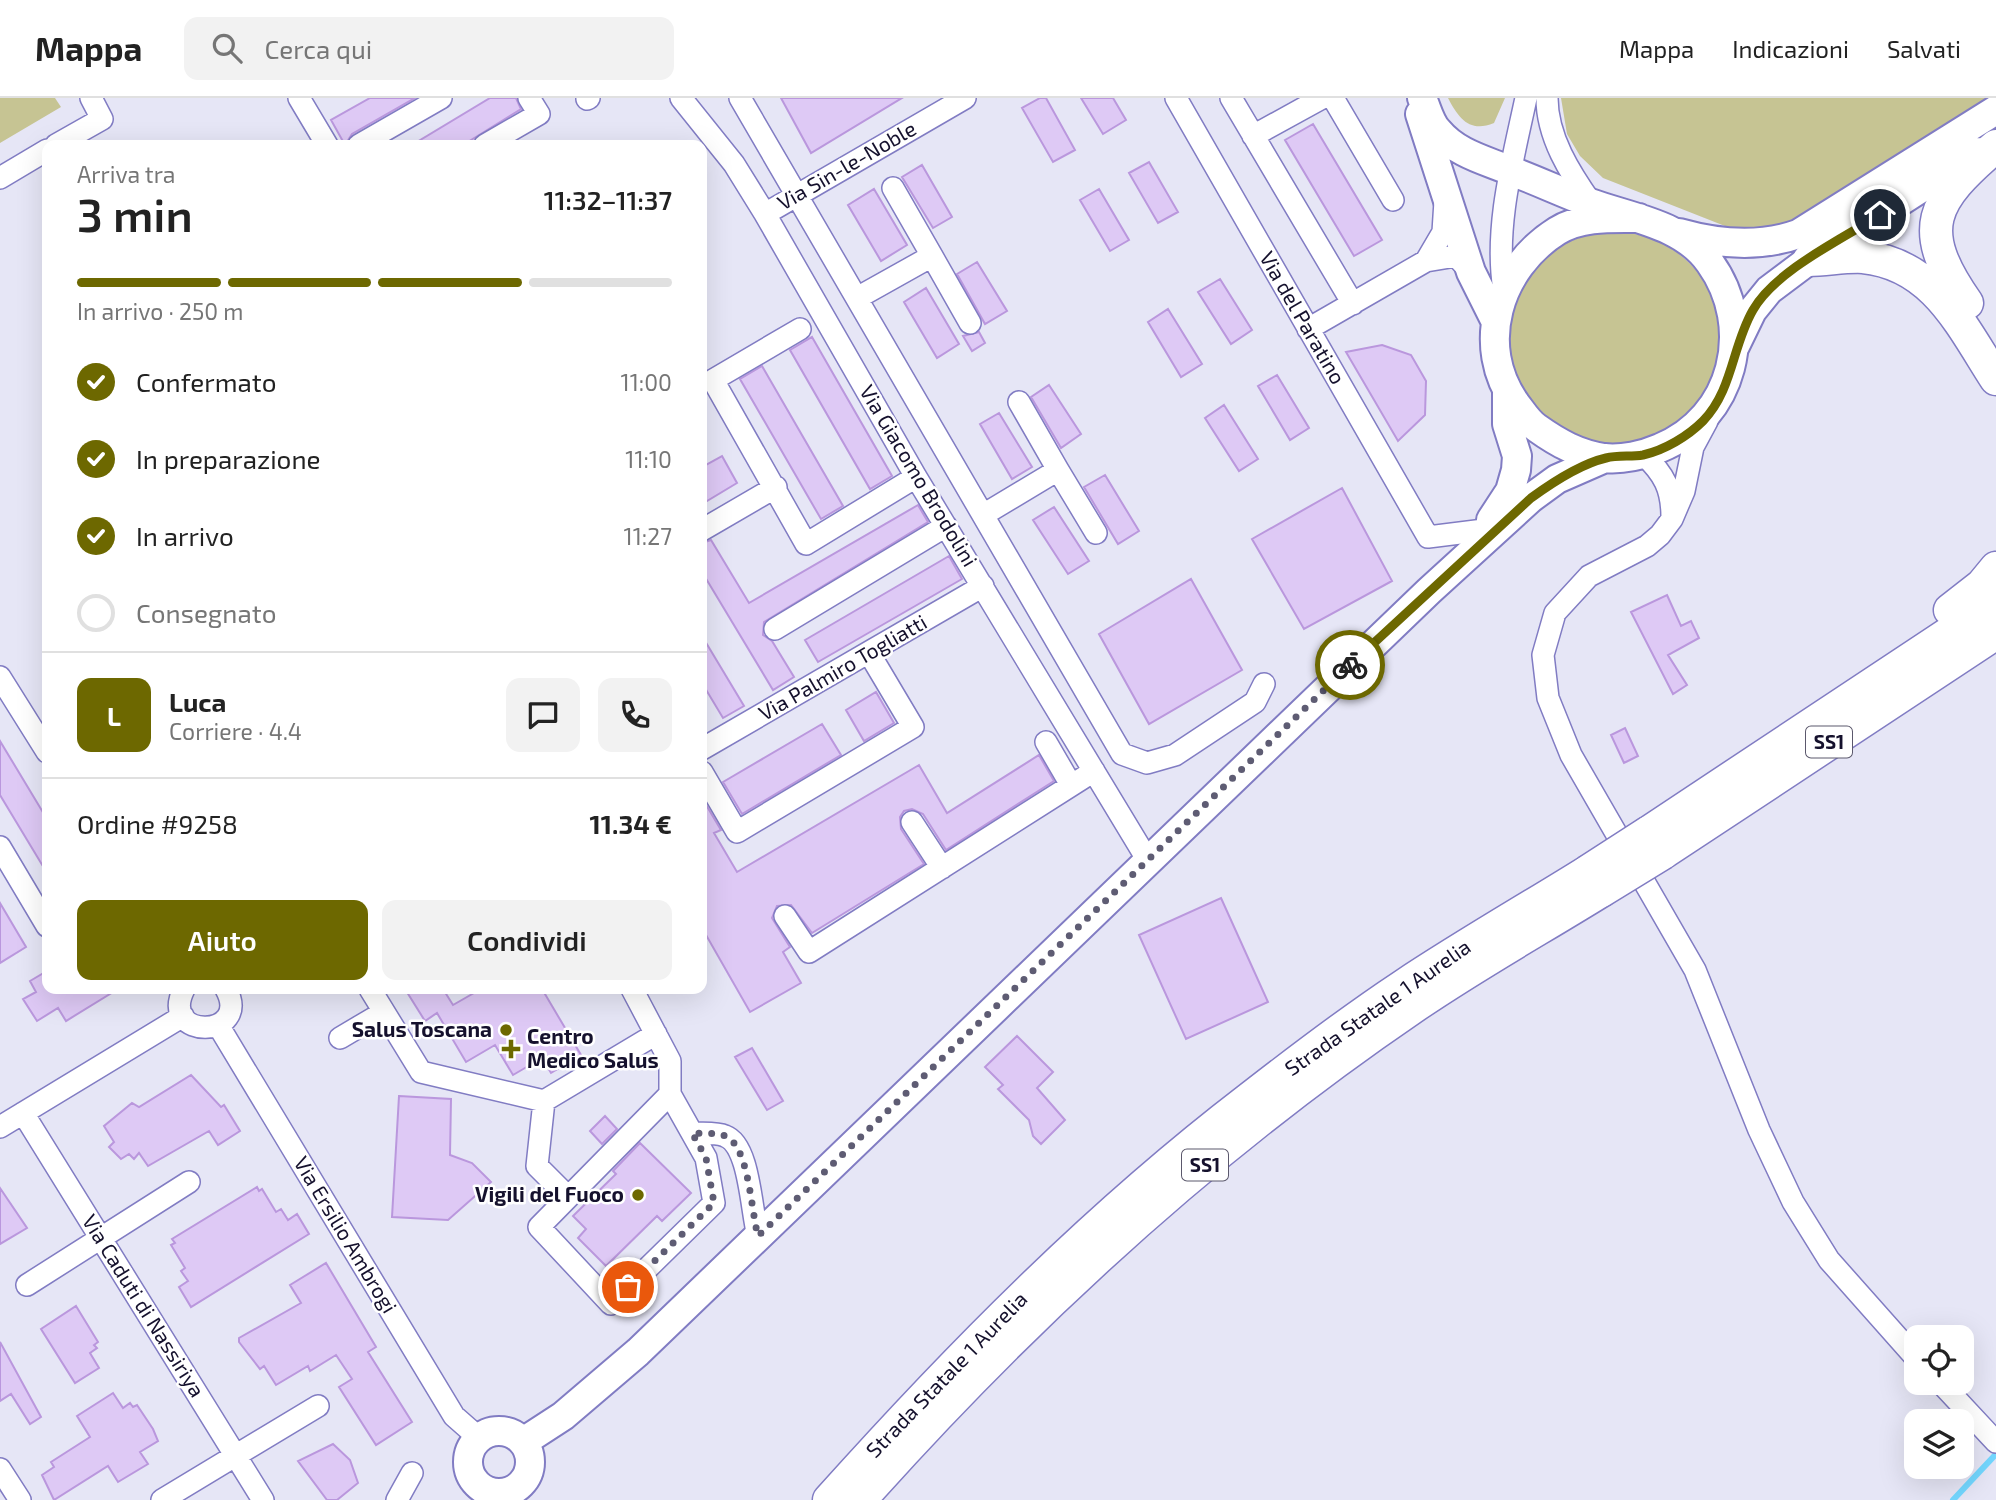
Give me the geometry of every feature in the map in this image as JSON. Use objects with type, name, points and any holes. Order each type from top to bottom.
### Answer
[{"type":"highway","points":[[1996,146],[1955,185],[1941,207],[1935,231],[1939,254],[1948,276],[1996,344]]},
{"type":"highway","points":[[1809,260],[1867,258],[1912,271],[1942,298],[1996,379]]},
{"type":"highway","points":[[1884,675],[1896,647],[1974,593],[1996,568]]},
{"type":"highway","name":"Strada Statale 1 Aurelia","points":[[1656,842],[1884,675],[1996,602]]},
{"type":"highway","name":"Strada Statale 1 Aurelia","points":[[860,1500],[914,1440],[1033,1318],[1147,1214],[1262,1118],[1413,1007],[1594,881],[1996,633]]},
{"type":"highway","name":"Strada Statale 1 Aurelia","points":[[829,1500],[900,1421],[1018,1300],[1163,1169],[1248,1099],[1402,987],[1594,881]]},
{"type":"main road","points":[[1416,98],[1471,272],[1495,320]]},
{"type":"main road","points":[[1422,98],[1436,130],[1465,154],[1592,204],[1639,218],[1676,233],[1724,243],[1764,243],[1798,234],[1996,110]]},
{"type":"main road","points":[[1639,218],[1598,217],[1559,230],[1526,255],[1504,290],[1495,320],[1496,357],[1507,391],[1531,425],[1566,448],[1605,458],[1644,455],[1676,442],[1703,420],[1723,391],[1735,346],[1759,300],[1809,260],[1996,139]]},
{"type":"main road","points":[[1676,233],[1710,262],[1730,302],[1735,346]]},
{"type":"main road","points":[[1455,569],[1510,491],[1517,456],[1507,424],[1507,391]]},
{"type":"main road","points":[[523,1443],[563,1416],[638,1352],[1383,633],[1531,498],[1557,479],[1605,458]]},
{"type":"main road","points":[[502,1431],[523,1443],[530,1464],[521,1484],[500,1493],[474,1493],[468,1462],[471,1449],[479,1438],[502,1431]]},
{"type":"street","points":[[65,140],[102,118],[90,98]]},
{"type":"street","points":[[368,140],[441,98]]},
{"type":"street","points":[[494,140],[539,114],[529,98]]},
{"type":"street","name":"Via Giacomo Brodolini","points":[[681,98],[734,164],[765,214],[916,477],[1147,859]]},
{"type":"street","points":[[740,98],[1122,754],[1147,763],[1175,755],[1255,702],[1264,684]]},
{"type":"street","name":"Via Sin-le-Noble","points":[[765,214],[965,98]]},
{"type":"street","name":"Via del Paratino","points":[[1176,98],[1428,537],[1484,530]]},
{"type":"street","points":[[1231,98],[1353,304]]},
{"type":"street","points":[[1254,136],[1322,98]]},
{"type":"street","points":[[1333,98],[1393,201]]},
{"type":"street","points":[[1504,290],[1499,261],[1511,170],[1526,98]]},
{"type":"street","points":[[1547,98],[1555,141],[1572,175],[1592,204]]},
{"type":"street","points":[[306,101],[325,140]]},
{"type":"street","points":[[0,178],[42,153]]},
{"type":"street","points":[[892,188],[970,323]]},
{"type":"street","points":[[1426,261],[1443,232],[1445,196]]},
{"type":"street","points":[[857,298],[932,256]]},
{"type":"street","points":[[1308,329],[1426,261],[1456,256],[1471,272]]},
{"type":"street","points":[[800,329],[713,380],[806,544],[916,477]]},
{"type":"street","points":[[1723,391],[1693,447],[1684,492],[1672,519],[1660,535],[1647,546],[1589,576],[1555,613],[1542,654],[1548,698],[1571,755],[1695,971],[1759,1130],[1793,1202],[1829,1260],[1904,1344]]},
{"type":"street","points":[[1019,402],[1096,533]]},
{"type":"street","points":[[888,428],[921,409]]},
{"type":"street","points":[[1644,455],[1664,474],[1672,498],[1672,519]]},
{"type":"street","points":[[983,515],[1058,470]]},
{"type":"street","points":[[707,527],[776,487]]},
{"type":"street","points":[[775,629],[946,526]]},
{"type":"street","name":"Via Palmiro Togliatti","points":[[707,746],[983,586]]},
{"type":"street","points":[[1017,644],[1046,625]]},
{"type":"street","points":[[707,781],[737,832],[912,727],[869,653]]},
{"type":"street","points":[[0,677],[42,744]]},
{"type":"street","points":[[1046,742],[1071,785]]},
{"type":"street","points":[[785,916],[809,952],[1094,771]]},
{"type":"street","points":[[912,822],[942,868]]},
{"type":"street","points":[[0,847],[42,918]]},
{"type":"street","points":[[182,994],[180,1002],[183,1016],[202,1028],[218,1026],[229,1012],[231,1004],[228,994]]},
{"type":"street","points":[[373,994],[421,1072],[544,1101],[656,1034]]},
{"type":"street","points":[[635,994],[670,1061],[670,1094],[706,1158],[714,1203],[611,1304],[539,1227],[670,1094]]},
{"type":"street","points":[[340,1038],[384,1012]]},
{"type":"street","points":[[0,1127],[183,1016]]},
{"type":"street","name":"Via Ersilio Ambrogi","points":[[218,1026],[454,1416],[479,1438]]},
{"type":"street","points":[[544,1101],[537,1166],[568,1197]]},
{"type":"street","name":"Via Caduti di Nassiriya","points":[[23,1113],[263,1500]]},
{"type":"street","points":[[692,1133],[724,1135],[738,1144],[758,1236]]},
{"type":"street","points":[[27,1285],[189,1182]]},
{"type":"street","points":[[1952,1395],[1995,1440]]},
{"type":"street","points":[[163,1500],[318,1406]]},
{"type":"street","points":[[0,1469],[11,1496]]},
{"type":"street","points":[[397,1500],[412,1473]]},
{"type":"shaded area","points":[[0,98],[55,98],[61,107],[0,143]]},
{"type":"shaded area","points":[[1448,98],[1505,98],[1494,123],[1478,126],[1461,118]]},
{"type":"shaded area","points":[[1561,98],[1996,98],[1797,225],[1761,231],[1730,228],[1603,178],[1580,156],[1567,134]]},
{"type":"shaded area","points":[[1614,232],[1655,240],[1690,263],[1713,298],[1721,339],[1713,380],[1690,415],[1655,438],[1614,446],[1573,438],[1538,415],[1515,380],[1507,339],[1515,298],[1538,263],[1573,240]]},
{"type":"building","points":[[370,98],[415,98],[352,134],[348,140],[342,140],[331,120]]},
{"type":"building","points":[[490,98],[516,98],[521,109],[471,140],[420,140]]},
{"type":"building","points":[[781,98],[902,98],[811,153]]},
{"type":"building","points":[[1040,98],[1046,98],[1075,150],[1053,162],[1022,108]]},
{"type":"building","points":[[1081,98],[1113,98],[1126,120],[1103,134]]},
{"type":"building","points":[[1313,124],[1382,240],[1354,256],[1285,140]]},
{"type":"building","points":[[1149,162],[1178,212],[1158,223],[1129,173]]},
{"type":"building","points":[[922,165],[952,217],[933,228],[902,177]]},
{"type":"building","points":[[874,189],[907,245],[881,261],[848,205]]},
{"type":"building","points":[[1099,189],[1129,240],[1110,251],[1080,200]]},
{"type":"building","points":[[977,262],[1007,311],[985,324],[957,274]]},
{"type":"building","points":[[1220,279],[1252,330],[1231,344],[1198,292]]},
{"type":"building","points":[[926,288],[959,344],[937,358],[904,302]]},
{"type":"building","points":[[1168,309],[1202,364],[1181,377],[1148,322]]},
{"type":"building","points":[[979,332],[985,343],[972,351],[963,336]]},
{"type":"building","points":[[812,337],[892,476],[870,489],[790,350]]},
{"type":"building","points":[[1382,345],[1411,355],[1426,381],[1425,415],[1398,441],[1346,352]]},
{"type":"building","points":[[762,366],[843,506],[821,519],[740,379]]},
{"type":"building","points":[[1277,375],[1309,428],[1290,440],[1258,386]]},
{"type":"building","points":[[1049,385],[1081,434],[1061,448],[1031,397]]},
{"type":"building","points":[[1224,405],[1258,459],[1239,471],[1205,418]]},
{"type":"building","points":[[999,413],[1032,467],[1012,479],[980,424]]},
{"type":"building","points":[[722,456],[737,483],[707,501],[707,464]]},
{"type":"building","points":[[1105,475],[1139,531],[1118,544],[1084,487]]},
{"type":"building","points":[[1342,488],[1392,581],[1304,629],[1252,539]]},
{"type":"building","points":[[918,505],[928,522],[764,622],[763,635],[772,641],[794,677],[773,690],[707,580],[707,541],[711,540],[749,603]]},
{"type":"building","points":[[1054,507],[1089,561],[1068,574],[1033,520]]},
{"type":"building","points":[[949,556],[962,579],[818,662],[805,640]]},
{"type":"building","points":[[1191,579],[1242,670],[1149,724],[1099,634]]},
{"type":"building","points":[[1667,595],[1681,626],[1691,621],[1699,638],[1668,655],[1687,685],[1673,694],[1631,612]]},
{"type":"building","points":[[707,644],[744,706],[723,718],[707,691]]},
{"type":"building","points":[[876,692],[894,723],[864,741],[846,710]]},
{"type":"building","points":[[822,724],[841,755],[742,814],[723,782]]},
{"type":"building","points":[[1625,728],[1638,756],[1624,763],[1611,735]]},
{"type":"building","points":[[0,741],[42,811],[42,865],[0,795]]},
{"type":"building","points":[[1039,755],[1054,781],[946,850],[923,814],[912,809],[904,811],[900,817],[901,829],[924,864],[812,933],[791,905],[777,906],[772,918],[790,947],[783,952],[801,983],[750,1012],[707,937],[707,806],[721,830],[714,833],[737,872],[919,765],[947,813]]},
{"type":"building","points":[[1221,898],[1268,1002],[1186,1039],[1139,935]]},
{"type":"building","points":[[0,903],[26,947],[0,963]]},
{"type":"building","points":[[42,974],[42,994],[110,994],[66,1021],[58,1008],[37,1021],[23,999],[36,992],[30,981]]},
{"type":"building","name":"Salus Toscana","points":[[408,994],[446,994],[453,1005],[472,994],[545,994],[581,1055],[551,1073],[542,1058],[513,1075],[495,1045],[466,1062],[437,1013],[425,1021]]},
{"type":"building","points":[[1017,1036],[1053,1072],[1037,1088],[1065,1120],[1041,1144],[1033,1136],[1029,1120],[998,1089],[1003,1085],[985,1067]]},
{"type":"building","points":[[752,1048],[783,1101],[767,1110],[735,1057]]},
{"type":"building","points":[[191,1075],[221,1107],[224,1105],[240,1131],[218,1145],[209,1131],[148,1166],[139,1153],[134,1159],[129,1154],[121,1159],[109,1147],[114,1142],[104,1126],[132,1103],[139,1107]]},
{"type":"building","points":[[399,1096],[451,1099],[450,1155],[472,1163],[491,1182],[448,1220],[392,1217]]},
{"type":"building","points":[[605,1116],[617,1129],[602,1144],[590,1131]]},
{"type":"building","points":[[640,1143],[691,1193],[662,1221],[657,1216],[606,1266],[578,1238],[586,1229],[573,1216],[616,1174],[613,1171]]},
{"type":"building","points":[[257,1187],[259,1191],[262,1189],[276,1212],[281,1209],[288,1220],[297,1214],[309,1234],[191,1307],[179,1287],[188,1281],[181,1271],[185,1268],[171,1245],[175,1243],[172,1239]]},
{"type":"building","points":[[0,1188],[27,1228],[0,1244]]},
{"type":"building","points":[[326,1263],[376,1347],[368,1352],[412,1422],[376,1445],[339,1387],[352,1379],[336,1355],[310,1371],[308,1366],[276,1385],[264,1366],[260,1369],[239,1342],[239,1338],[301,1303],[290,1285]]},
{"type":"building","points":[[76,1306],[98,1342],[94,1345],[97,1348],[90,1353],[99,1368],[75,1383],[41,1329]]},
{"type":"building","points":[[0,1342],[41,1417],[30,1424],[11,1394],[0,1401]]},
{"type":"building","points":[[113,1393],[123,1408],[130,1403],[133,1407],[137,1405],[153,1429],[158,1441],[140,1452],[148,1464],[118,1482],[108,1466],[54,1500],[42,1475],[54,1467],[51,1462],[90,1437],[77,1416]]},
{"type":"building","points":[[333,1444],[350,1460],[358,1483],[337,1500],[327,1500],[298,1461]]},
{"type":"waterway","points":[[1953,1500],[1996,1454]]},
{"type":"way so far","points":[[628,1287],[714,1203],[706,1158],[692,1133],[724,1135],[738,1144],[758,1236],[1350,665]]},
{"type":"place","name":"Salus Toscana","points":[[506,1030]]},
{"type":"place","name":"Centro Medico Salus","points":[[511,1049]]},
{"type":"place","name":"Vigili del Fuoco","points":[[638,1195]]},
{"type":"route","points":[[1350,665],[1531,498],[1557,479],[1605,458],[1644,455],[1676,442],[1703,420],[1723,391],[1735,346],[1759,300],[1809,260],[1880,215]]}]
